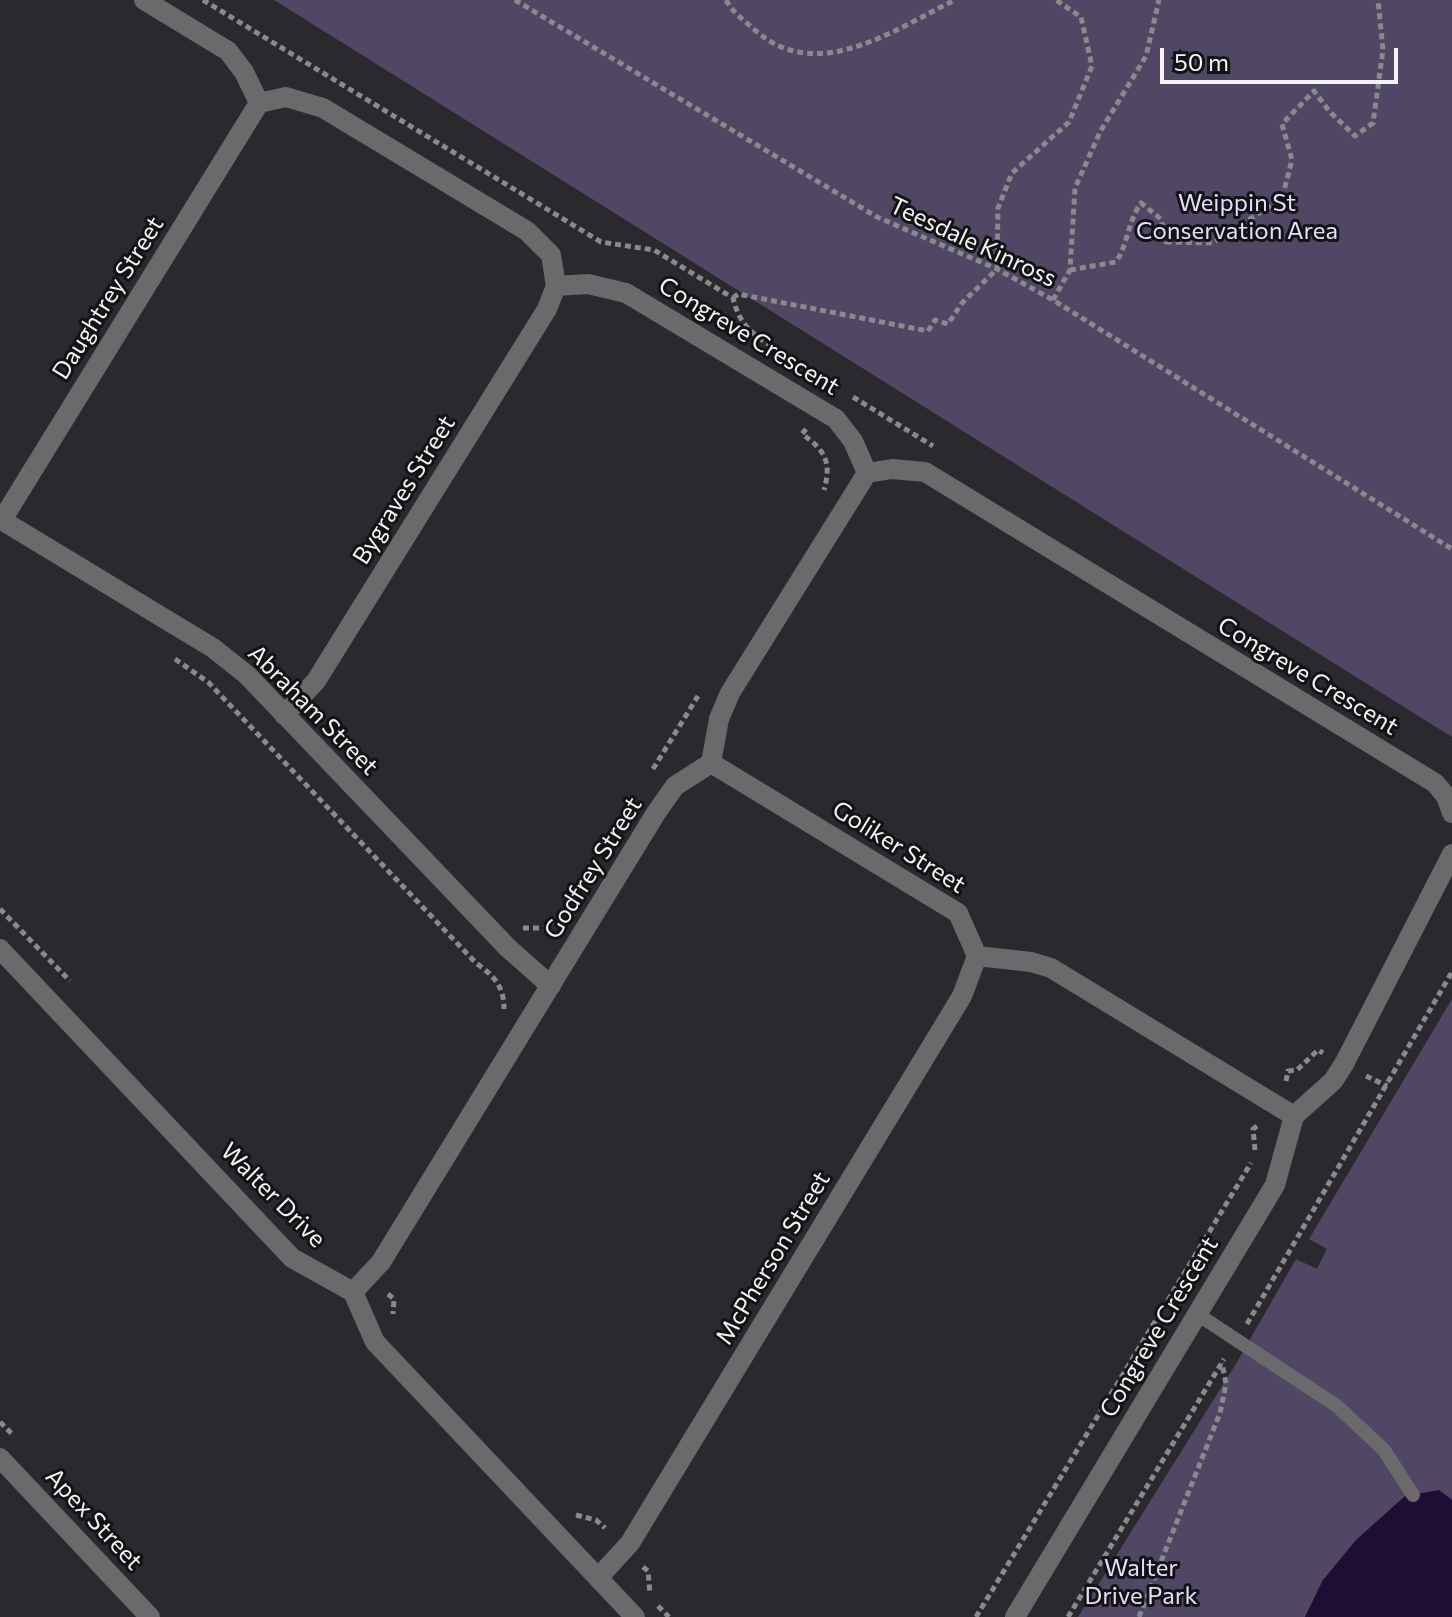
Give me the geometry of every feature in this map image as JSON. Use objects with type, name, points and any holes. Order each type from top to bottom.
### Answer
[{"type":"street","points":[[144,0],[228,51],[259,103],[286,97],[323,108],[527,231],[551,255],[556,286]]},
{"type":"street","name":"Daughtrey Street","points":[[1,520],[259,103]]},
{"type":"street","name":"Congreve Crescent","points":[[556,286],[588,284],[626,293],[836,419],[853,441],[867,473],[892,469],[925,472],[1435,783],[1446,796],[1452,813]]},
{"type":"street","name":"Bygraves Street","points":[[284,715],[316,681],[547,309],[556,286]]},
{"type":"street","points":[[711,763],[719,719],[730,693],[867,473]]},
{"type":"street","name":"Abraham Street","points":[[1,520],[213,648],[247,675],[508,948],[551,986]]},
{"type":"street","name":"Goliker Street","points":[[711,763],[958,913],[977,956]]},
{"type":"street","name":"Godfrey Street","points":[[353,1292],[381,1262],[656,813],[675,786],[711,763]]},
{"type":"street","points":[[977,956],[1031,962],[1051,968],[1294,1116],[1333,1081],[1344,1064],[1452,854]]},
{"type":"street","name":"Walter Drive","points":[[0,949],[292,1258],[353,1292]]},
{"type":"street","name":"McPherson Street","points":[[598,1578],[630,1543],[962,996],[977,956]]},
{"type":"street","name":"Congreve Crescent","points":[[1015,1617],[1275,1185],[1294,1116]]},
{"type":"street","points":[[353,1292],[375,1342],[635,1617]]},
{"type":"street","name":"Apex Street","points":[[0,1458],[150,1617]]},
{"type":"lane","points":[[1197,1314],[1337,1406],[1384,1450],[1413,1495]]},
{"type":"path","points":[[203,0],[601,242],[654,250],[733,298],[739,321],[748,332],[784,354]]},
{"type":"path","name":"Teesdale Kinross","points":[[515,0],[877,217],[997,269],[1053,300],[1452,549]]},
{"type":"path","points":[[726,0],[731,10],[773,46],[825,54],[869,45],[955,0]]},
{"type":"path","points":[[733,298],[738,294],[928,331],[935,320],[948,324],[962,303],[997,269],[998,208],[1012,173],[1069,122],[1092,66],[1081,17],[1056,0]]},
{"type":"path","points":[[1053,300],[1070,270],[1075,188],[1100,132],[1146,56],[1159,0]]},
{"type":"path","points":[[1070,270],[1116,262],[1128,244],[1128,222],[1141,203],[1161,219],[1166,242],[1213,243],[1282,198],[1292,160],[1282,124],[1314,91],[1355,136],[1373,123],[1383,50],[1378,0]]},
{"type":"path","points":[[841,390],[944,452]]},
{"type":"path","points":[[806,428],[802,434],[822,449],[828,459],[829,473],[824,492]]},
{"type":"path","points":[[163,652],[208,682],[476,963],[495,977],[503,993],[503,1017]]},
{"type":"path","points":[[648,777],[707,682]]},
{"type":"path","points":[[0,909],[74,985]]},
{"type":"path","points":[[518,935],[524,926],[545,928],[565,910]]},
{"type":"path","points":[[1068,1617],[1238,1340],[1452,972]]},
{"type":"path","points":[[1286,1080],[1288,1071],[1297,1070],[1318,1050],[1325,1055]]},
{"type":"path","points":[[1361,1073],[1387,1086]]},
{"type":"path","points":[[976,1617],[1250,1168],[1255,1154],[1253,1129],[1261,1123]]},
{"type":"path","points":[[1139,1617],[1220,1413],[1226,1384],[1222,1362]]},
{"type":"path","points":[[642,1567],[648,1571],[648,1591],[669,1617]]},
{"type":"green space","name":"Weippin St Conservation Area","points":[[274,0],[1452,0],[1452,737]]},
{"type":"green space","name":"Walter Drive Park","points":[[1452,999],[1452,1500],[1439,1490],[1323,1580],[1305,1617],[1078,1617],[1237,1362],[1296,1259],[1317,1269],[1327,1249],[1309,1239]]},
{"type":"shaded area","points":[[1439,1490],[1452,1500],[1452,1617],[1305,1617],[1323,1580],[1356,1540],[1405,1496]]}]
